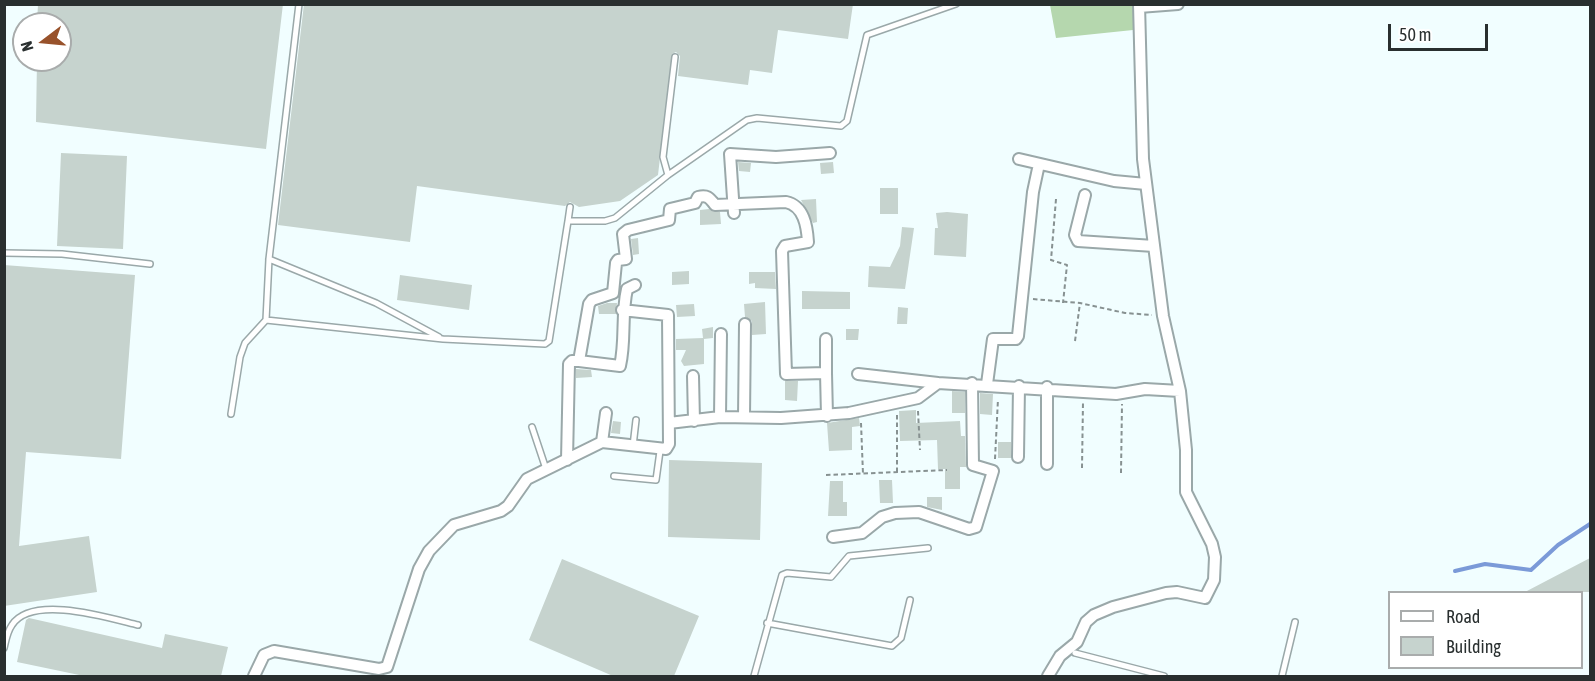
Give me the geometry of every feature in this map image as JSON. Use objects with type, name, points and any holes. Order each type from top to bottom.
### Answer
[{"type":"street","points":[[1048,676],[1060,656],[1077,642],[1086,622],[1094,615],[1166,593],[1177,592],[1201,599],[1207,597],[1214,580],[1212,544],[1187,497],[1186,450],[1180,391],[1164,316],[1143,159],[1139,6],[1178,4]]},
{"type":"street","points":[[733,209],[731,153],[776,157],[830,153]]},
{"type":"street","points":[[1019,159],[1114,181],[1146,184]]},
{"type":"street","points":[[993,384],[993,339],[1016,339],[1033,192],[1039,164]]},
{"type":"street","points":[[1085,195],[1075,235],[1078,241],[1154,246]]},
{"type":"street","points":[[579,361],[589,304],[592,300],[612,295],[615,290],[616,263],[618,260],[626,259],[625,231],[669,220],[669,211],[695,203],[698,197],[709,196],[714,205],[733,209],[786,202],[793,204],[802,214],[808,242],[785,246],[782,251],[786,374],[826,373]]},
{"type":"street","points":[[567,460],[569,364],[572,361],[579,361],[620,366],[624,343],[622,310],[627,289],[635,285]]},
{"type":"street","points":[[254,676],[264,656],[274,651],[379,669],[387,667],[419,569],[429,551],[454,525],[501,511],[508,506],[528,479],[602,442],[660,451],[669,444],[668,315],[622,310]]},
{"type":"street","points":[[744,417],[745,324]]},
{"type":"street","points":[[720,417],[721,334]]},
{"type":"street","points":[[826,339],[826,416]]},
{"type":"street","points":[[858,374],[938,382],[1047,387],[1084,392],[1122,393],[1145,389],[1180,391]]},
{"type":"street","points":[[693,376],[694,421]]},
{"type":"street","points":[[669,423],[720,417],[826,416],[860,412],[918,398],[938,382]]},
{"type":"street","points":[[833,537],[862,533],[882,517],[895,513],[919,512],[973,530],[993,471],[974,465],[972,383]]},
{"type":"street","points":[[1018,457],[1019,386]]},
{"type":"street","points":[[1047,387],[1047,464]]},
{"type":"street","points":[[602,442],[606,413]]},
{"type":"lane","points":[[231,414],[240,357],[245,343],[266,320],[269,260],[299,4]]},
{"type":"lane","points":[[568,221],[605,221],[615,218],[668,175],[752,118],[841,126],[847,121],[867,35],[956,4]]},
{"type":"lane","points":[[668,175],[663,157],[675,57]]},
{"type":"lane","points":[[266,320],[443,339],[538,345],[549,341],[570,207]]},
{"type":"lane","points":[[4,253],[62,254],[150,264]]},
{"type":"lane","points":[[269,260],[376,303],[443,339]]},
{"type":"lane","points":[[633,446],[636,420]]},
{"type":"lane","points":[[532,427],[546,469]]},
{"type":"lane","points":[[614,476],[656,480],[660,451]]},
{"type":"lane","points":[[754,676],[780,578],[787,573],[831,576],[849,556],[928,548]]},
{"type":"lane","points":[[767,623],[892,646],[901,638],[910,600]]},
{"type":"lane","points":[[4,648],[12,625],[20,617],[44,610],[75,610],[138,625]]},
{"type":"lane","points":[[1282,676],[1295,622]]},
{"type":"lane","points":[[1075,653],[1164,676]]},
{"type":"path","points":[[1056,199],[1051,260],[1067,265],[1063,303]]},
{"type":"path","points":[[1022,297],[1080,303],[1125,313],[1164,316]]},
{"type":"path","points":[[1075,341],[1080,303]]},
{"type":"path","points":[[993,384],[993,471]]},
{"type":"path","points":[[1082,468],[1084,392]]},
{"type":"path","points":[[1121,473],[1122,393]]},
{"type":"path","points":[[918,398],[920,450]]},
{"type":"path","points":[[897,404],[897,472]]},
{"type":"path","points":[[860,412],[863,474]]},
{"type":"path","points":[[826,475],[948,470]]},
{"type":"green space","points":[[1050,5],[1135,5],[1133,30],[1056,38]]},
{"type":"building","points":[[38,4],[283,4],[266,149],[36,122],[37,72],[72,72],[72,12],[38,12]]},
{"type":"building","points":[[304,4],[853,4],[848,39],[778,30],[772,73],[750,70],[748,85],[678,76],[680,56],[676,52],[672,54],[658,175],[620,201],[579,207],[570,202],[565,206],[417,186],[410,242],[278,225]]},
{"type":"building","points":[[61,153],[127,156],[123,249],[57,246]]},
{"type":"building","points":[[738,162],[751,163],[750,172],[739,171]]},
{"type":"building","points":[[833,162],[834,173],[821,174],[820,163]]},
{"type":"building","points":[[880,188],[898,188],[898,214],[880,214]]},
{"type":"building","points":[[816,199],[817,222],[813,223],[801,200]]},
{"type":"building","points":[[709,209],[720,212],[721,224],[700,225],[700,210]]},
{"type":"building","points":[[936,213],[968,214],[966,257],[934,255],[935,228],[938,228]]},
{"type":"building","points":[[902,227],[914,228],[905,289],[868,287],[869,266],[890,267],[900,246]]},
{"type":"building","points":[[638,238],[639,254],[633,255],[631,239]]},
{"type":"building","points":[[4,265],[135,275],[121,459],[26,452],[19,546],[89,536],[97,592],[4,606]]},
{"type":"building","points":[[689,271],[689,284],[672,285],[672,272]]},
{"type":"building","points":[[749,272],[775,272],[776,289],[755,288],[755,283],[749,284]]},
{"type":"building","points":[[400,275],[472,285],[469,310],[397,300]]},
{"type":"building","points":[[802,291],[850,292],[850,309],[802,309]]},
{"type":"building","points":[[765,302],[766,334],[752,335],[752,321],[745,317],[744,304]]},
{"type":"building","points":[[617,303],[616,314],[599,314],[598,306]]},
{"type":"building","points":[[694,304],[695,316],[677,317],[676,305]]},
{"type":"building","points":[[898,307],[908,308],[907,324],[897,324]]},
{"type":"building","points":[[713,327],[713,338],[704,339],[704,364],[684,366],[681,361],[686,350],[676,350],[676,339],[703,338],[702,329]]},
{"type":"building","points":[[846,329],[859,329],[858,340],[846,340]]},
{"type":"building","points":[[576,369],[591,370],[592,377],[576,378]]},
{"type":"building","points":[[785,381],[798,381],[797,401],[785,400]]},
{"type":"building","points":[[952,391],[965,392],[965,413],[952,413]]},
{"type":"building","points":[[980,393],[993,394],[992,415],[980,414]]},
{"type":"building","points":[[916,410],[916,423],[960,421],[961,436],[965,436],[966,467],[960,467],[960,489],[945,489],[945,469],[938,469],[937,440],[900,441],[899,411]]},
{"type":"building","points":[[859,418],[860,426],[852,427],[852,450],[829,451],[827,423]]},
{"type":"building","points":[[613,421],[621,422],[620,434],[611,433]]},
{"type":"building","points":[[998,442],[1011,442],[1011,458],[998,458]]},
{"type":"building","points":[[669,460],[762,463],[760,540],[668,537]]},
{"type":"building","points":[[879,480],[892,480],[893,503],[880,503]]},
{"type":"building","points":[[830,481],[843,481],[843,502],[847,502],[847,516],[828,516]]},
{"type":"building","points":[[927,497],[942,497],[942,510],[927,507]]},
{"type":"building","points":[[1590,558],[1590,592],[1527,591]]},
{"type":"building","points":[[562,559],[699,616],[674,676],[613,676],[529,640]]},
{"type":"building","points":[[29,618],[162,648],[165,634],[228,647],[221,676],[84,676],[17,662],[26,620]]},
{"type":"waterway","points":[[1455,571],[1485,564],[1531,570],[1558,545],[1590,524]]}]
